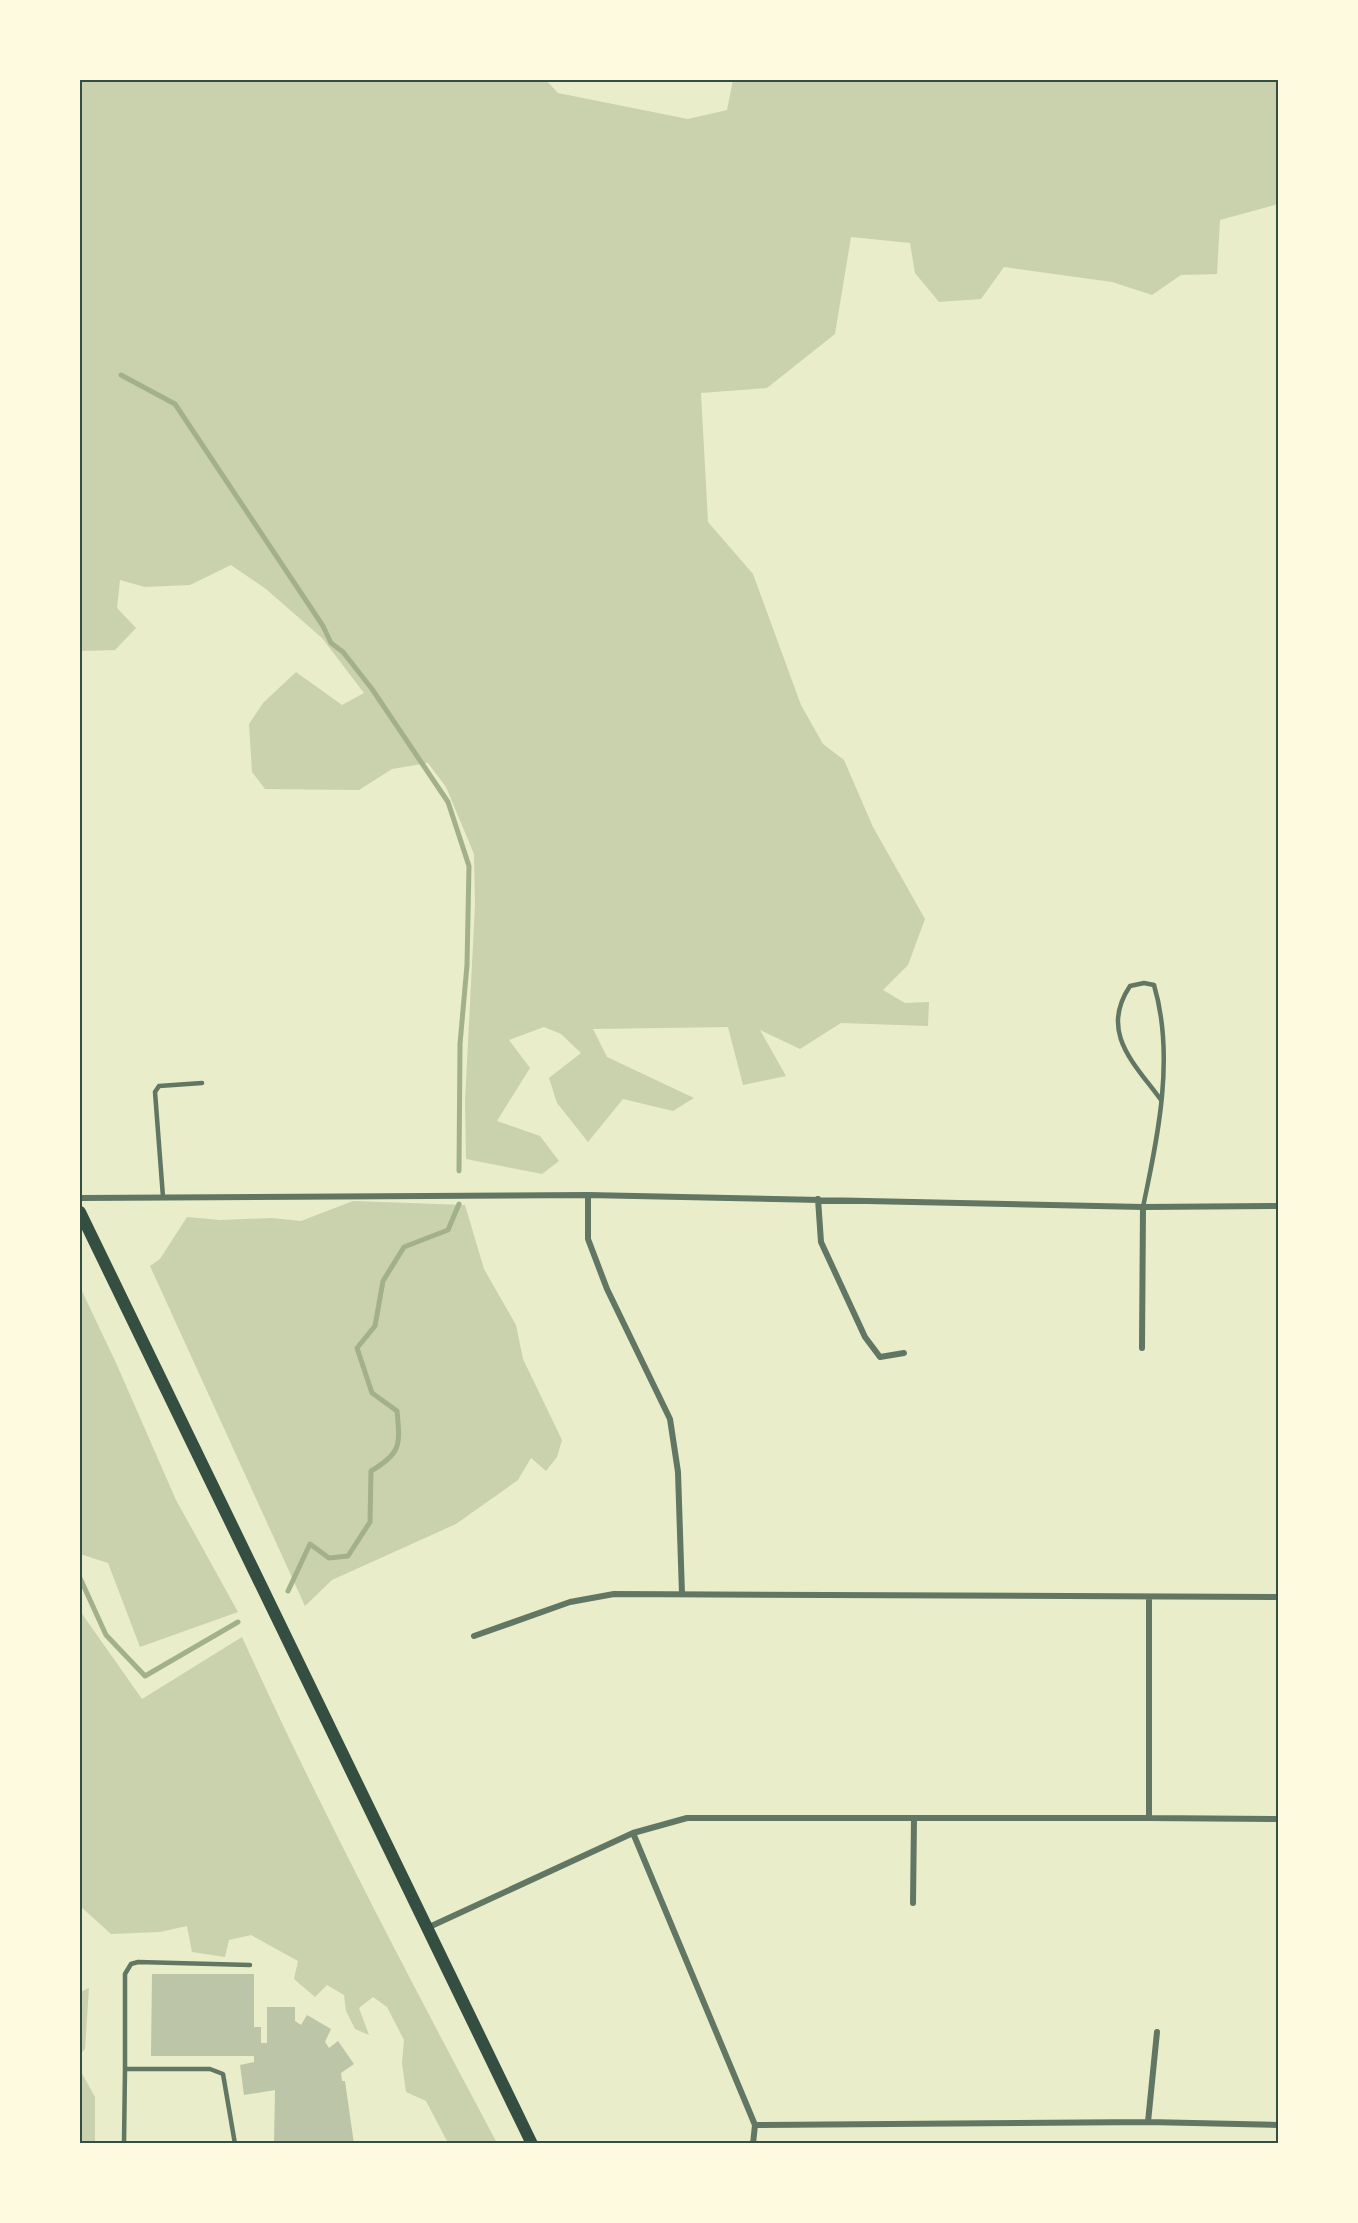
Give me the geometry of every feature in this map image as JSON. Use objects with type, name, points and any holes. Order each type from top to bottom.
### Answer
[{"type":"main road","points":[[80,1212],[532,2144]]},
{"type":"street","points":[[588,1195],[588,1239],[607,1289],[670,1419],[678,1472],[682,1594]]},
{"type":"street","points":[[80,1198],[588,1195],[1143,1207],[1278,1206]]},
{"type":"street","points":[[818,1199],[821,1242],[865,1337],[880,1357],[904,1353]]},
{"type":"street","points":[[1142,1348],[1143,1207]]},
{"type":"street","points":[[474,1636],[570,1602],[614,1594],[1278,1597]]},
{"type":"street","points":[[1149,1597],[1149,1818]]},
{"type":"street","points":[[427,1928],[633,1833],[687,1818],[1278,1820]]},
{"type":"street","points":[[913,1903],[914,1818]]},
{"type":"street","points":[[633,1833],[755,2125],[753,2144]]},
{"type":"street","points":[[1148,2122],[1157,2032]]},
{"type":"street","points":[[755,2125],[1148,2122],[1278,2125]]},
{"type":"lane","points":[[1143,1207],[1152,1165],[1161,1100],[1163,1076],[1161,1008],[1154,985],[1144,983],[1130,986],[1120,1000],[1117,1019],[1121,1045],[1161,1100]]},
{"type":"lane","points":[[163,1197],[155,1092],[159,1086],[202,1083]]},
{"type":"lane","points":[[124,2144],[125,1974],[131,1964],[138,1962],[250,1965]]},
{"type":"lane","points":[[125,2069],[210,2069],[223,2074],[235,2144]]},
{"type":"green space","points":[[80,80],[546,80],[558,93],[688,119],[727,110],[733,80],[1278,80],[1278,204],[1220,220],[1217,274],[1181,275],[1152,295],[1112,282],[1004,267],[981,299],[939,302],[915,273],[910,243],[851,237],[835,334],[767,388],[701,393],[708,522],[753,574],[801,705],[823,744],[844,760],[873,827],[925,919],[908,965],[883,990],[905,1003],[929,1002],[928,1026],[841,1023],[800,1049],[760,1030],[786,1076],[743,1085],[728,1027],[593,1029],[607,1057],[694,1098],[673,1111],[623,1099],[588,1142],[557,1103],[549,1078],[581,1053],[561,1034],[544,1027],[509,1040],[530,1068],[497,1121],[540,1136],[559,1161],[542,1174],[466,1159],[465,1101],[475,905],[474,854],[446,787],[428,763],[392,769],[359,790],[265,789],[252,772],[249,724],[263,703],[296,672],[342,705],[364,693],[322,638],[266,589],[231,565],[190,585],[145,587],[120,580],[117,608],[136,628],[115,650],[80,651]]},
{"type":"green space","points":[[353,1201],[465,1205],[484,1269],[516,1325],[523,1359],[562,1440],[557,1457],[546,1471],[531,1458],[518,1480],[456,1524],[332,1580],[305,1606],[150,1266],[160,1259],[187,1217],[220,1220],[272,1218],[301,1221]]},
{"type":"green space","points":[[80,1287],[176,1500],[238,1612],[140,1647],[108,1563],[80,1554]]},
{"type":"green space","points":[[80,1611],[142,1699],[242,1637],[333,1829],[497,2143],[448,2143],[426,2101],[406,2092],[402,2063],[404,2040],[387,2007],[373,1997],[359,2008],[369,2035],[355,2029],[346,2011],[344,1995],[327,1985],[315,1997],[294,1979],[298,1961],[251,1935],[229,1940],[225,1957],[192,1952],[187,1926],[160,1932],[111,1934],[80,1906]]},
{"type":"green space","points":[[89,1988],[85,2049],[80,2054],[80,1992]]},
{"type":"green space","points":[[80,2070],[95,2097],[95,2143],[80,2143]]},
{"type":"building","points":[[152,1974],[254,1974],[254,2027],[261,2027],[261,2043],[267,2043],[267,2007],[295,2007],[295,2021],[301,2025],[307,2015],[331,2029],[325,2042],[329,2048],[338,2041],[354,2064],[341,2073],[342,2081],[345,2081],[354,2144],[274,2144],[275,2090],[244,2095],[240,2065],[254,2062],[254,2056],[151,2056]]},
{"type":"waterway","points":[[121,375],[175,404],[323,626],[331,643],[343,652],[372,689],[448,802],[469,866],[467,965],[460,1044],[459,1171]]},
{"type":"waterway","points":[[288,1591],[310,1544],[329,1558],[348,1556],[370,1522],[371,1471],[394,1453],[398,1440],[398,1422],[397,1411],[372,1393],[357,1348],[375,1326],[383,1281],[404,1247],[448,1230],[459,1204]]},
{"type":"waterway","points":[[80,1578],[106,1635],[145,1676],[238,1622]]}]
